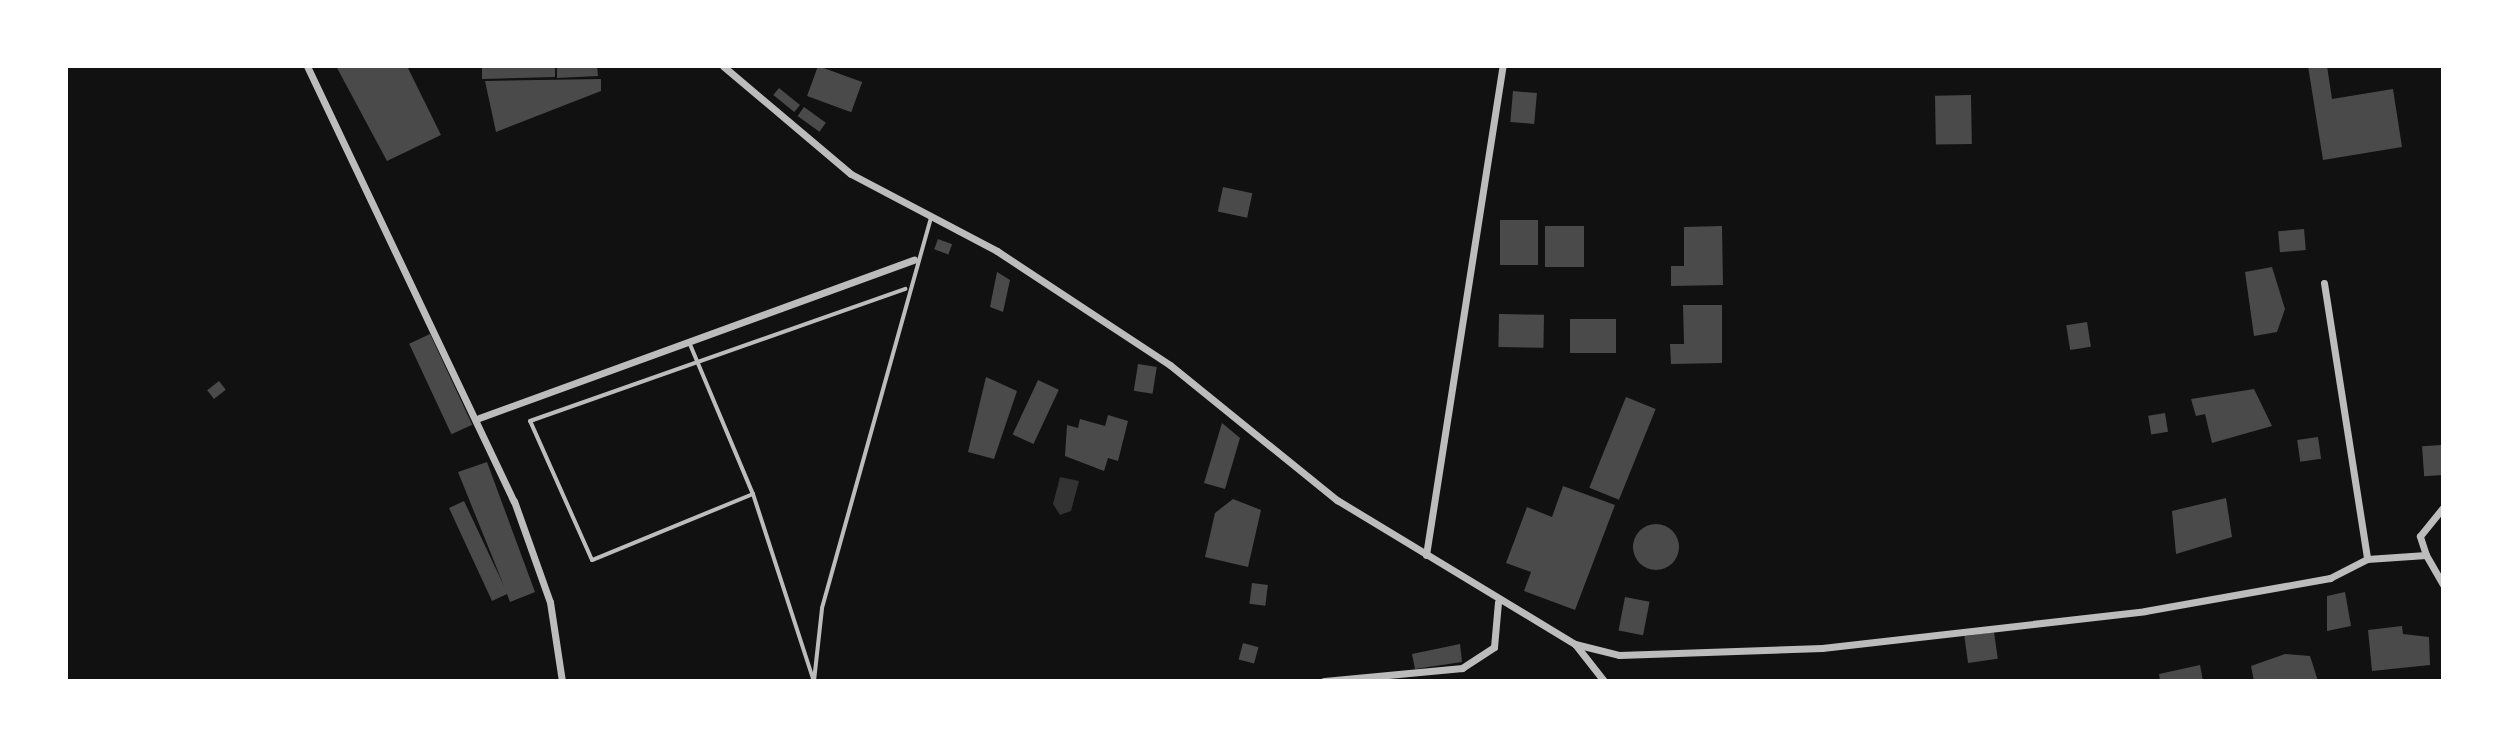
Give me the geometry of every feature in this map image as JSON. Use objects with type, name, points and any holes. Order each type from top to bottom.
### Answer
[{"type":"street","points":[[307,66],[479,418],[550,602],[562,681]]},
{"type":"street","points":[[723,66],[851,174],[997,251],[1170,365],[1337,500],[1498,602],[1575,644],[1619,655],[1822,648],[2145,611],[2330,578],[2367,559],[2426,555]]},
{"type":"street","points":[[1426,555],[1503,66]]},
{"type":"street","points":[[479,418],[689,339],[914,260]]},
{"type":"street","points":[[2324,283],[2367,559]]},
{"type":"street","points":[[2443,508],[2420,536],[2426,555],[2443,585]]},
{"type":"street","points":[[1324,681],[1462,668],[1494,647],[1498,602]]},
{"type":"street","points":[[1575,644],[1604,681]]},
{"type":"lane","points":[[814,681],[822,608],[905,289],[931,218]]},
{"type":"lane","points":[[753,494],[592,560],[530,421],[905,289]]},
{"type":"lane","points":[[689,339],[753,494],[814,681]]},
{"type":"shaded area","points":[[1060,477],[1079,481],[1071,511],[1060,515],[1053,504]]},
{"type":"building","points":[[336,66],[407,66],[441,135],[387,161]]},
{"type":"building","points":[[482,66],[555,66],[555,77],[482,79]]},
{"type":"building","points":[[557,66],[597,66],[598,76],[557,78]]},
{"type":"building","points":[[818,66],[862,82],[851,112],[807,96]]},
{"type":"building","points":[[2308,66],[2327,66],[2332,99],[2393,89],[2402,147],[2323,160]]},
{"type":"building","points":[[601,79],[601,91],[496,132],[485,81]]},
{"type":"building","points":[[779,88],[800,105],[794,112],[773,95]]},
{"type":"building","points":[[1513,91],[1537,93],[1534,124],[1510,122]]},
{"type":"building","points":[[1971,95],[1972,144],[1936,145],[1935,96]]},
{"type":"building","points":[[804,107],[826,123],[819,132],[798,116]]},
{"type":"building","points":[[1223,187],[1252,193],[1247,218],[1218,211]]},
{"type":"building","points":[[1500,220],[1538,220],[1538,265],[1500,265]]},
{"type":"building","points":[[1545,226],[1584,226],[1584,267],[1545,267]]},
{"type":"building","points":[[1722,226],[1723,285],[1671,286],[1671,266],[1684,266],[1684,227]]},
{"type":"building","points":[[2304,229],[2306,250],[2280,252],[2278,231]]},
{"type":"building","points":[[938,239],[952,244],[948,254],[934,249]]},
{"type":"building","points":[[2272,267],[2285,309],[2277,332],[2254,336],[2245,272]]},
{"type":"building","points":[[997,272],[1010,280],[1003,312],[990,307]]},
{"type":"building","points":[[1683,305],[1722,305],[1722,363],[1671,364],[1670,344],[1684,344]]},
{"type":"building","points":[[1499,314],[1544,315],[1543,348],[1498,347]]},
{"type":"building","points":[[1570,319],[1616,319],[1616,353],[1570,353]]},
{"type":"building","points":[[2087,322],[2091,347],[2070,350],[2066,325]]},
{"type":"building","points":[[430,334],[472,425],[451,434],[409,344]]},
{"type":"building","points":[[1138,364],[1157,367],[1153,394],[1134,391]]},
{"type":"building","points":[[986,377],[1017,391],[994,459],[968,452]]},
{"type":"building","points":[[1038,380],[1059,390],[1033,444],[1013,434]]},
{"type":"building","points":[[219,381],[226,390],[214,399],[207,390]]},
{"type":"building","points":[[2254,389],[2272,426],[2212,443],[2205,414],[2196,416],[2191,399]]},
{"type":"building","points":[[1626,397],[1656,409],[1619,500],[1589,488]]},
{"type":"building","points":[[2165,413],[2168,432],[2151,434],[2148,416]]},
{"type":"building","points":[[1108,415],[1128,421],[1118,461],[1108,458],[1104,471],[1065,456],[1067,425],[1078,428],[1080,419],[1105,426]]},
{"type":"building","points":[[1222,423],[1240,438],[1225,489],[1204,483]]},
{"type":"building","points":[[2318,437],[2321,459],[2300,462],[2297,440]]},
{"type":"building","points":[[2441,445],[2443,475],[2424,476],[2422,446]]},
{"type":"building","points":[[487,462],[535,592],[510,602],[507,594],[492,601],[449,508],[464,501],[504,586],[458,472]]},
{"type":"building","points":[[1563,486],[1615,505],[1575,610],[1524,591],[1531,572],[1506,563],[1527,507],[1552,517]]},
{"type":"building","points":[[2226,498],[2232,537],[2176,554],[2172,511]]},
{"type":"building","points":[[1233,499],[1261,510],[1248,567],[1205,557],[1215,513]]},
{"type":"building","points":[[1656,524],[1673,530],[1679,547],[1673,564],[1656,570],[1639,564],[1633,547],[1639,530]]},
{"type":"building","points":[[1252,583],[1268,585],[1265,606],[1249,604]]},
{"type":"building","points":[[2345,592],[2351,626],[2327,631],[2327,596]]},
{"type":"building","points":[[1625,597],[1650,602],[1643,635],[1619,630]]},
{"type":"building","points":[[2402,626],[2403,634],[2429,637],[2430,665],[2372,671],[2368,630]]},
{"type":"building","points":[[1994,632],[1998,659],[1968,663],[1964,636]]},
{"type":"building","points":[[1243,643],[1258,647],[1254,664],[1239,659]]},
{"type":"building","points":[[1460,644],[1462,662],[1415,669],[1412,654]]},
{"type":"building","points":[[2285,654],[2310,656],[2318,681],[2254,681],[2251,666]]},
{"type":"building","points":[[2200,665],[2203,681],[2160,681],[2159,674]]}]
